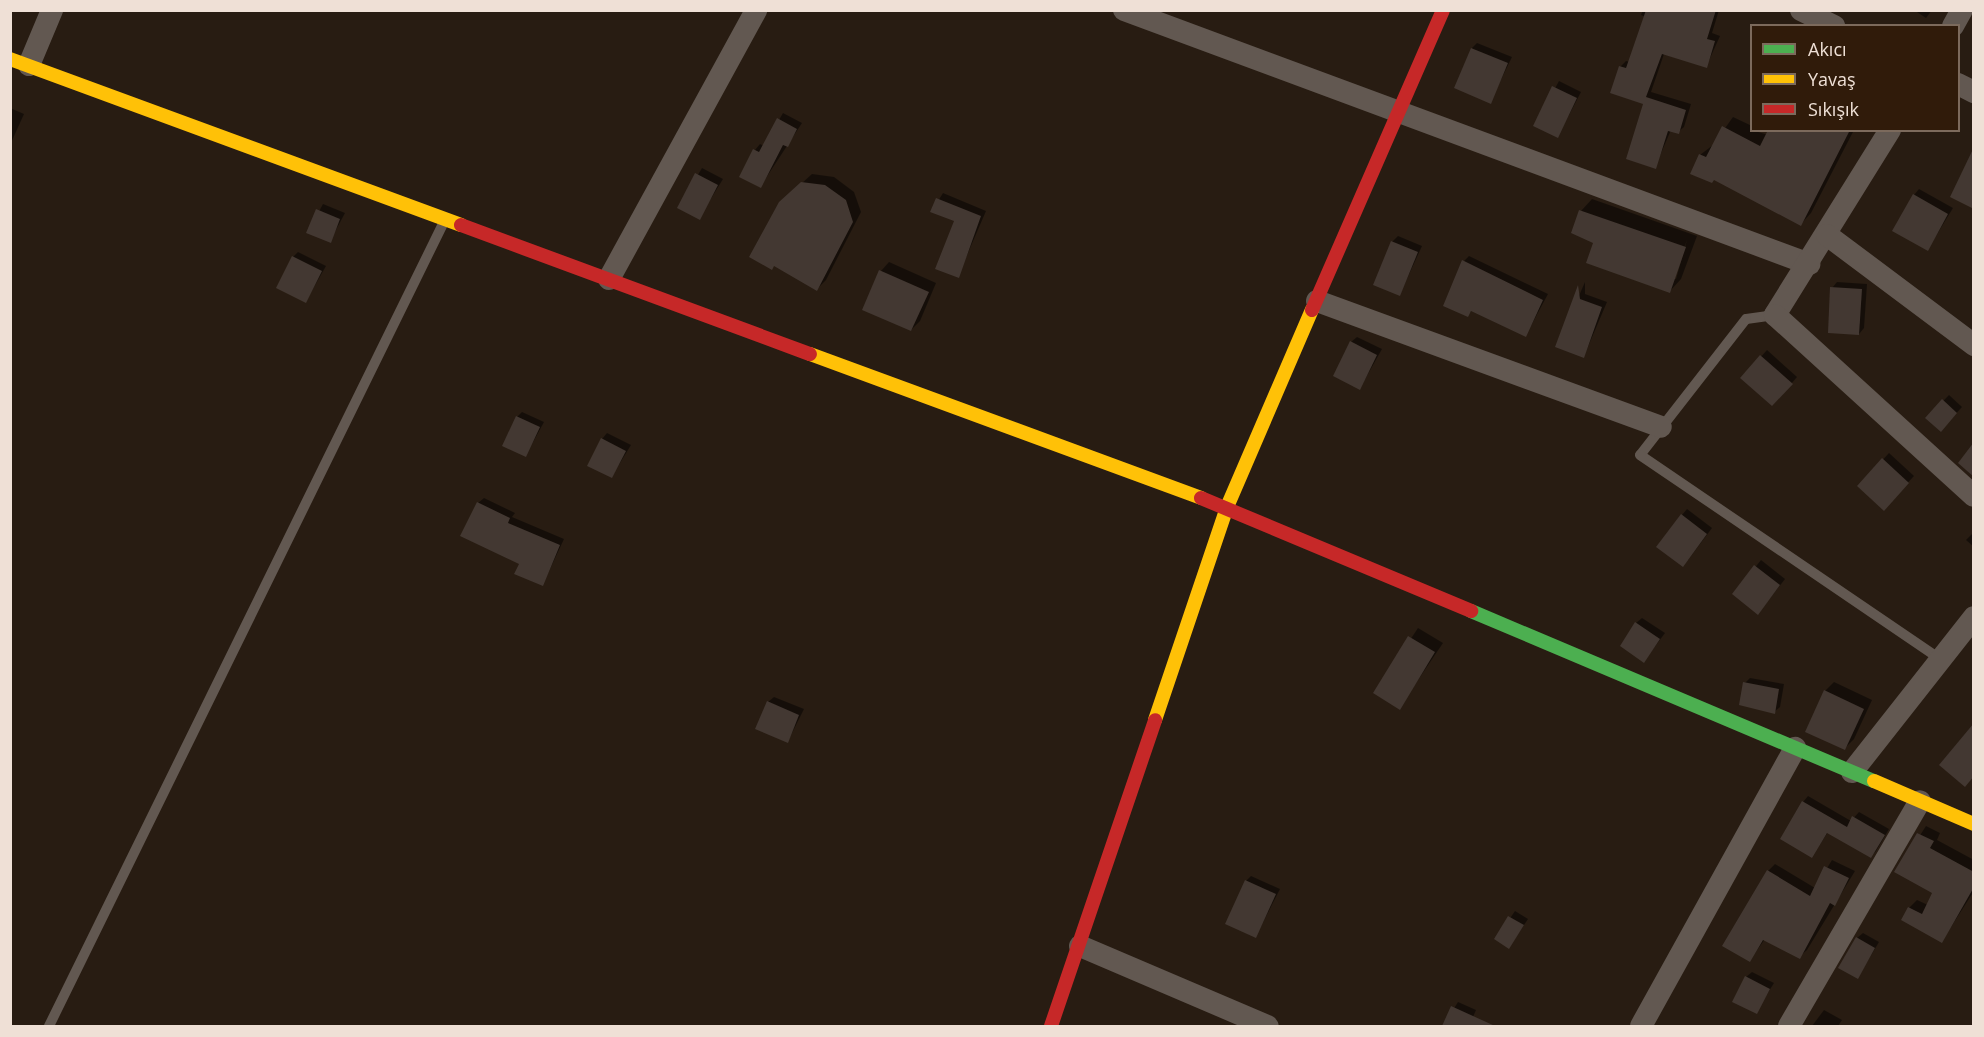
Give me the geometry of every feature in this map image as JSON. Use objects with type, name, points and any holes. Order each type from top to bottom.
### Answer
[{"type":"street","points":[[52,10],[20,62],[1227,507],[1974,824]]},
{"type":"street","points":[[609,279],[756,10]]},
{"type":"street","points":[[1124,10],[1400,110],[1809,264]]},
{"type":"street","points":[[1051,1026],[1080,946],[1106,856],[1227,507],[1443,10]]},
{"type":"street","points":[[1801,10],[1830,24]]},
{"type":"street","points":[[1954,24],[1962,10]]},
{"type":"street","points":[[1960,85],[1974,92]]},
{"type":"street","points":[[1889,132],[1809,264],[1775,315],[1974,496]]},
{"type":"street","points":[[1827,235],[1974,345]]},
{"type":"street","points":[[1317,301],[1661,427]]},
{"type":"street","points":[[1852,772],[1974,617]]},
{"type":"street","points":[[1641,1026],[1795,748]]},
{"type":"street","points":[[1789,1026],[1920,801]]},
{"type":"street","points":[[1080,946],[1268,1026]]},
{"type":"lane","points":[[49,1026],[445,219]]},
{"type":"lane","points":[[1775,315],[1746,319],[1640,455],[1941,659]]},
{"type":"building","points":[[1646,10],[1716,10],[1707,39],[1715,41],[1707,68],[1662,54],[1646,97],[1686,110],[1679,134],[1668,131],[1656,169],[1626,159],[1643,104],[1610,93],[1619,66],[1626,68]]},
{"type":"building","points":[[1471,48],[1508,63],[1491,104],[1454,88]]},
{"type":"building","points":[[1552,86],[1577,98],[1558,138],[1533,126]]},
{"type":"building","points":[[777,118],[797,129],[788,147],[783,145],[761,188],[739,177],[753,149],[759,152]]},
{"type":"building","points":[[1722,126],[1760,146],[1767,132],[1849,132],[1801,226],[1714,180],[1712,183],[1690,174],[1699,154],[1706,157]]},
{"type":"building","points":[[1974,147],[1974,209],[1950,197]]},
{"type":"building","points":[[695,173],[718,185],[700,220],[677,208]]},
{"type":"building","points":[[801,182],[825,185],[846,200],[853,222],[817,291],[774,266],[772,270],[749,257],[779,202]]},
{"type":"building","points":[[1913,194],[1948,214],[1928,251],[1892,231]]},
{"type":"building","points":[[936,198],[981,216],[959,278],[935,269],[954,221],[930,212]]},
{"type":"building","points":[[316,209],[340,219],[331,243],[306,233]]},
{"type":"building","points":[[1579,210],[1686,247],[1670,293],[1586,263],[1593,243],[1571,233]]},
{"type":"building","points":[[1391,241],[1418,252],[1400,296],[1373,285]]},
{"type":"building","points":[[292,256],[322,271],[306,303],[276,288]]},
{"type":"building","points":[[1462,260],[1543,300],[1526,337],[1471,311],[1468,317],[1443,306]]},
{"type":"building","points":[[879,270],[929,292],[911,331],[862,310]]},
{"type":"building","points":[[1578,285],[1580,299],[1602,307],[1584,358],[1555,347]]},
{"type":"building","points":[[1830,287],[1862,289],[1859,335],[1828,333]]},
{"type":"building","points":[[1350,341],[1377,355],[1360,390],[1333,376]]},
{"type":"building","points":[[1760,355],[1793,384],[1772,406],[1740,378]]},
{"type":"building","points":[[1942,399],[1957,413],[1941,432],[1925,418]]},
{"type":"building","points":[[516,416],[540,427],[526,457],[502,446]]},
{"type":"building","points":[[601,438],[626,451],[612,478],[587,466]]},
{"type":"building","points":[[1974,442],[1974,477],[1958,463]]},
{"type":"building","points":[[1882,458],[1909,483],[1884,511],[1857,486]]},
{"type":"building","points":[[477,502],[510,518],[508,523],[560,545],[543,586],[514,574],[519,564],[460,536]]},
{"type":"building","points":[[1681,514],[1707,534],[1683,567],[1656,547]]},
{"type":"building","points":[[1754,565],[1780,585],[1758,615],[1732,594]]},
{"type":"building","points":[[1635,622],[1660,639],[1644,663],[1620,646]]},
{"type":"building","points":[[1408,636],[1435,652],[1400,710],[1373,693]]},
{"type":"building","points":[[1743,682],[1779,689],[1775,714],[1739,705]]},
{"type":"building","points":[[1824,690],[1864,709],[1845,750],[1805,732]]},
{"type":"building","points":[[767,701],[799,715],[788,743],[755,729]]},
{"type":"building","points":[[1974,723],[1974,776],[1965,787],[1939,765]]},
{"type":"building","points":[[1802,801],[1847,827],[1852,816],[1885,835],[1871,858],[1827,833],[1812,858],[1780,839]]},
{"type":"building","points":[[1917,833],[1934,841],[1930,848],[1974,872],[1974,887],[1942,943],[1901,920],[1908,907],[1922,914],[1932,893],[1894,872]]},
{"type":"building","points":[[1824,866],[1849,878],[1835,906],[1830,903],[1800,959],[1763,940],[1750,962],[1722,946],[1767,870],[1810,896]]},
{"type":"building","points":[[1245,880],[1276,894],[1256,938],[1225,924]]},
{"type":"building","points":[[1508,916],[1524,925],[1509,949],[1494,939]]},
{"type":"building","points":[[1856,937],[1875,948],[1858,979],[1838,968]]},
{"type":"building","points":[[1745,976],[1770,989],[1757,1014],[1732,1002]]},
{"type":"building","points":[[1451,1006],[1495,1026],[1442,1026]]},
{"type":"traffic: fast","points":[[1471,611],[1874,781]]},
{"type":"traffic: slow","points":[[10,59],[461,225]]},
{"type":"traffic: slow","points":[[1155,720],[1227,507],[1312,310]]},
{"type":"traffic: slow","points":[[810,354],[1201,498]]},
{"type":"traffic: slow","points":[[1874,781],[1974,824]]},
{"type":"traffic: jam","points":[[1312,310],[1443,10]]},
{"type":"traffic: jam","points":[[461,225],[810,354]]},
{"type":"traffic: jam","points":[[1201,498],[1471,611]]},
{"type":"traffic: jam","points":[[1051,1026],[1155,720]]}]
